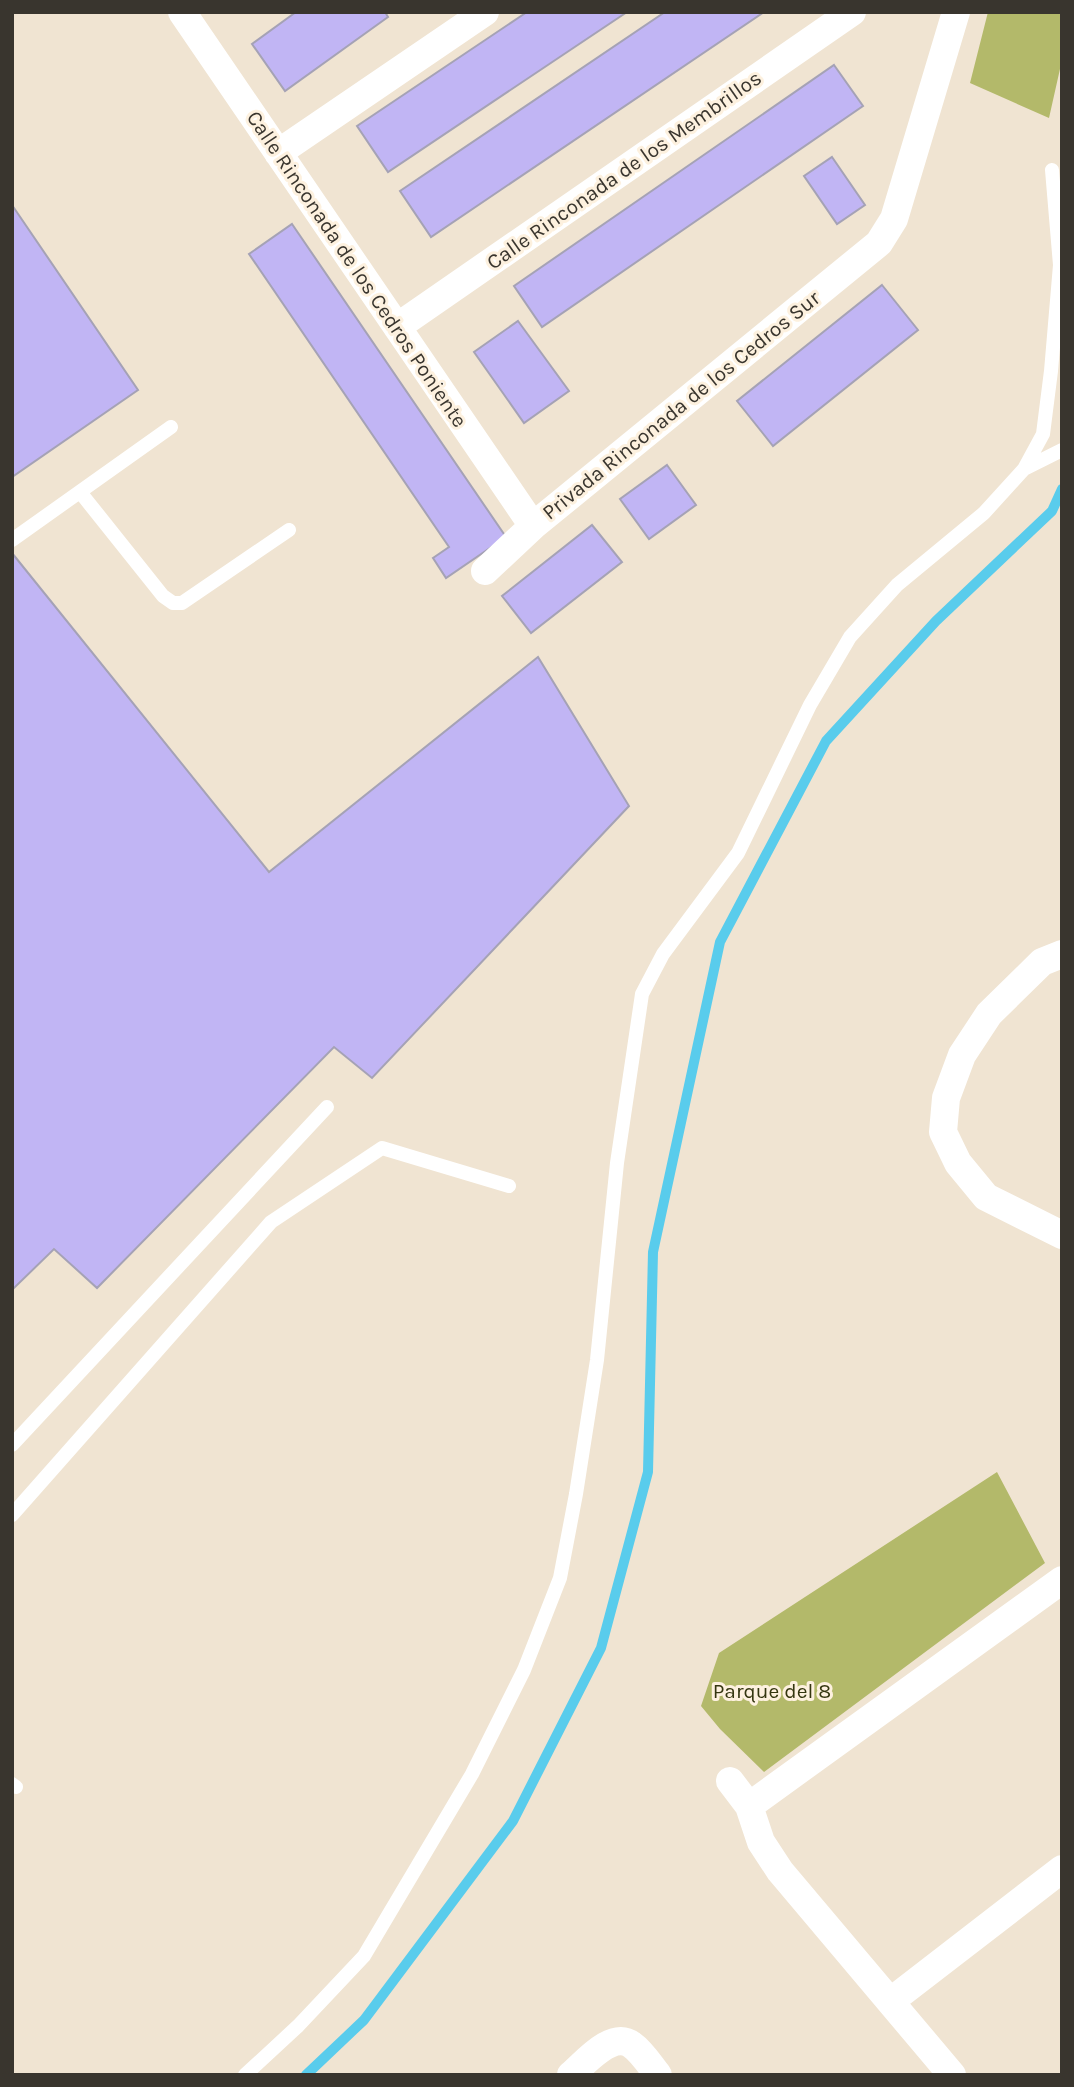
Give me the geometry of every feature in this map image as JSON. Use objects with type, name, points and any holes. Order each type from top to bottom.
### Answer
[{"type":"street","name":"Calle Rinconada de los Cedros Poniente","points":[[182,12],[533,526]]},
{"type":"street","points":[[278,153],[485,12]]},
{"type":"street","name":"Calle Rinconada de los Membrillos","points":[[397,327],[852,12]]},
{"type":"street","name":"Privada Rinconada de los Cedros Sur","points":[[485,571],[533,526],[879,243],[894,219],[956,12]]},
{"type":"street","points":[[1062,954],[1042,962],[989,1014],[962,1055],[946,1098],[943,1132],[958,1163],[986,1197],[1062,1235]]},
{"type":"street","points":[[749,1806],[1062,1580]]},
{"type":"street","points":[[730,1781],[749,1806],[761,1842],[780,1871],[952,2075]]},
{"type":"street","points":[[891,2001],[1062,1870]]},
{"type":"street","points":[[570,2075],[609,2043],[620,2040],[635,2047],[658,2075]]},
{"type":"lane","points":[[245,2075],[298,2026],[364,1956],[472,1774],[524,1670],[560,1578],[576,1494],[597,1360],[617,1163],[642,994],[663,954],[738,853],[810,705],[850,637],[897,585],[984,513],[1024,469],[1043,434],[1060,265],[1052,170]]},
{"type":"lane","points":[[12,540],[171,427]]},
{"type":"lane","points":[[1024,469],[1062,450]]},
{"type":"lane","points":[[80,492],[163,596],[173,604],[182,603],[289,530]]},
{"type":"lane","points":[[12,1445],[327,1107]]},
{"type":"lane","points":[[12,1515],[271,1222],[382,1148],[509,1186]]},
{"type":"green space","points":[[988,12],[1062,12],[1062,60],[1049,118],[970,83]]},
{"type":"green space","name":"Parque del 8","points":[[997,1472],[1045,1563],[764,1772],[720,1729],[701,1706],[719,1653]]},
{"type":"building","points":[[296,12],[385,12],[388,17],[285,91],[252,44]]},
{"type":"building","points":[[527,12],[627,12],[388,172],[357,126]]},
{"type":"building","points":[[665,12],[764,12],[431,237],[400,191]]},
{"type":"building","points":[[834,65],[863,106],[542,327],[514,286]]},
{"type":"building","points":[[832,157],[865,205],[837,224],[804,176]]},
{"type":"building","points":[[12,205],[138,390],[12,477]]},
{"type":"building","points":[[292,224],[506,537],[446,578],[433,558],[449,547],[249,254]]},
{"type":"building","points":[[882,285],[918,330],[773,446],[737,401]]},
{"type":"building","points":[[518,321],[569,391],[524,423],[474,352]]},
{"type":"building","points":[[667,465],[696,505],[649,539],[620,499]]},
{"type":"building","points":[[592,525],[622,562],[531,633],[502,596]]},
{"type":"building","points":[[12,553],[269,872],[538,657],[629,806],[372,1078],[334,1047],[97,1288],[54,1249],[12,1290]]},
{"type":"waterway","points":[[306,2075],[364,2020],[513,1821],[601,1648],[648,1472],[653,1252],[720,942],[826,741],[936,621],[1052,511],[1062,489]]}]
